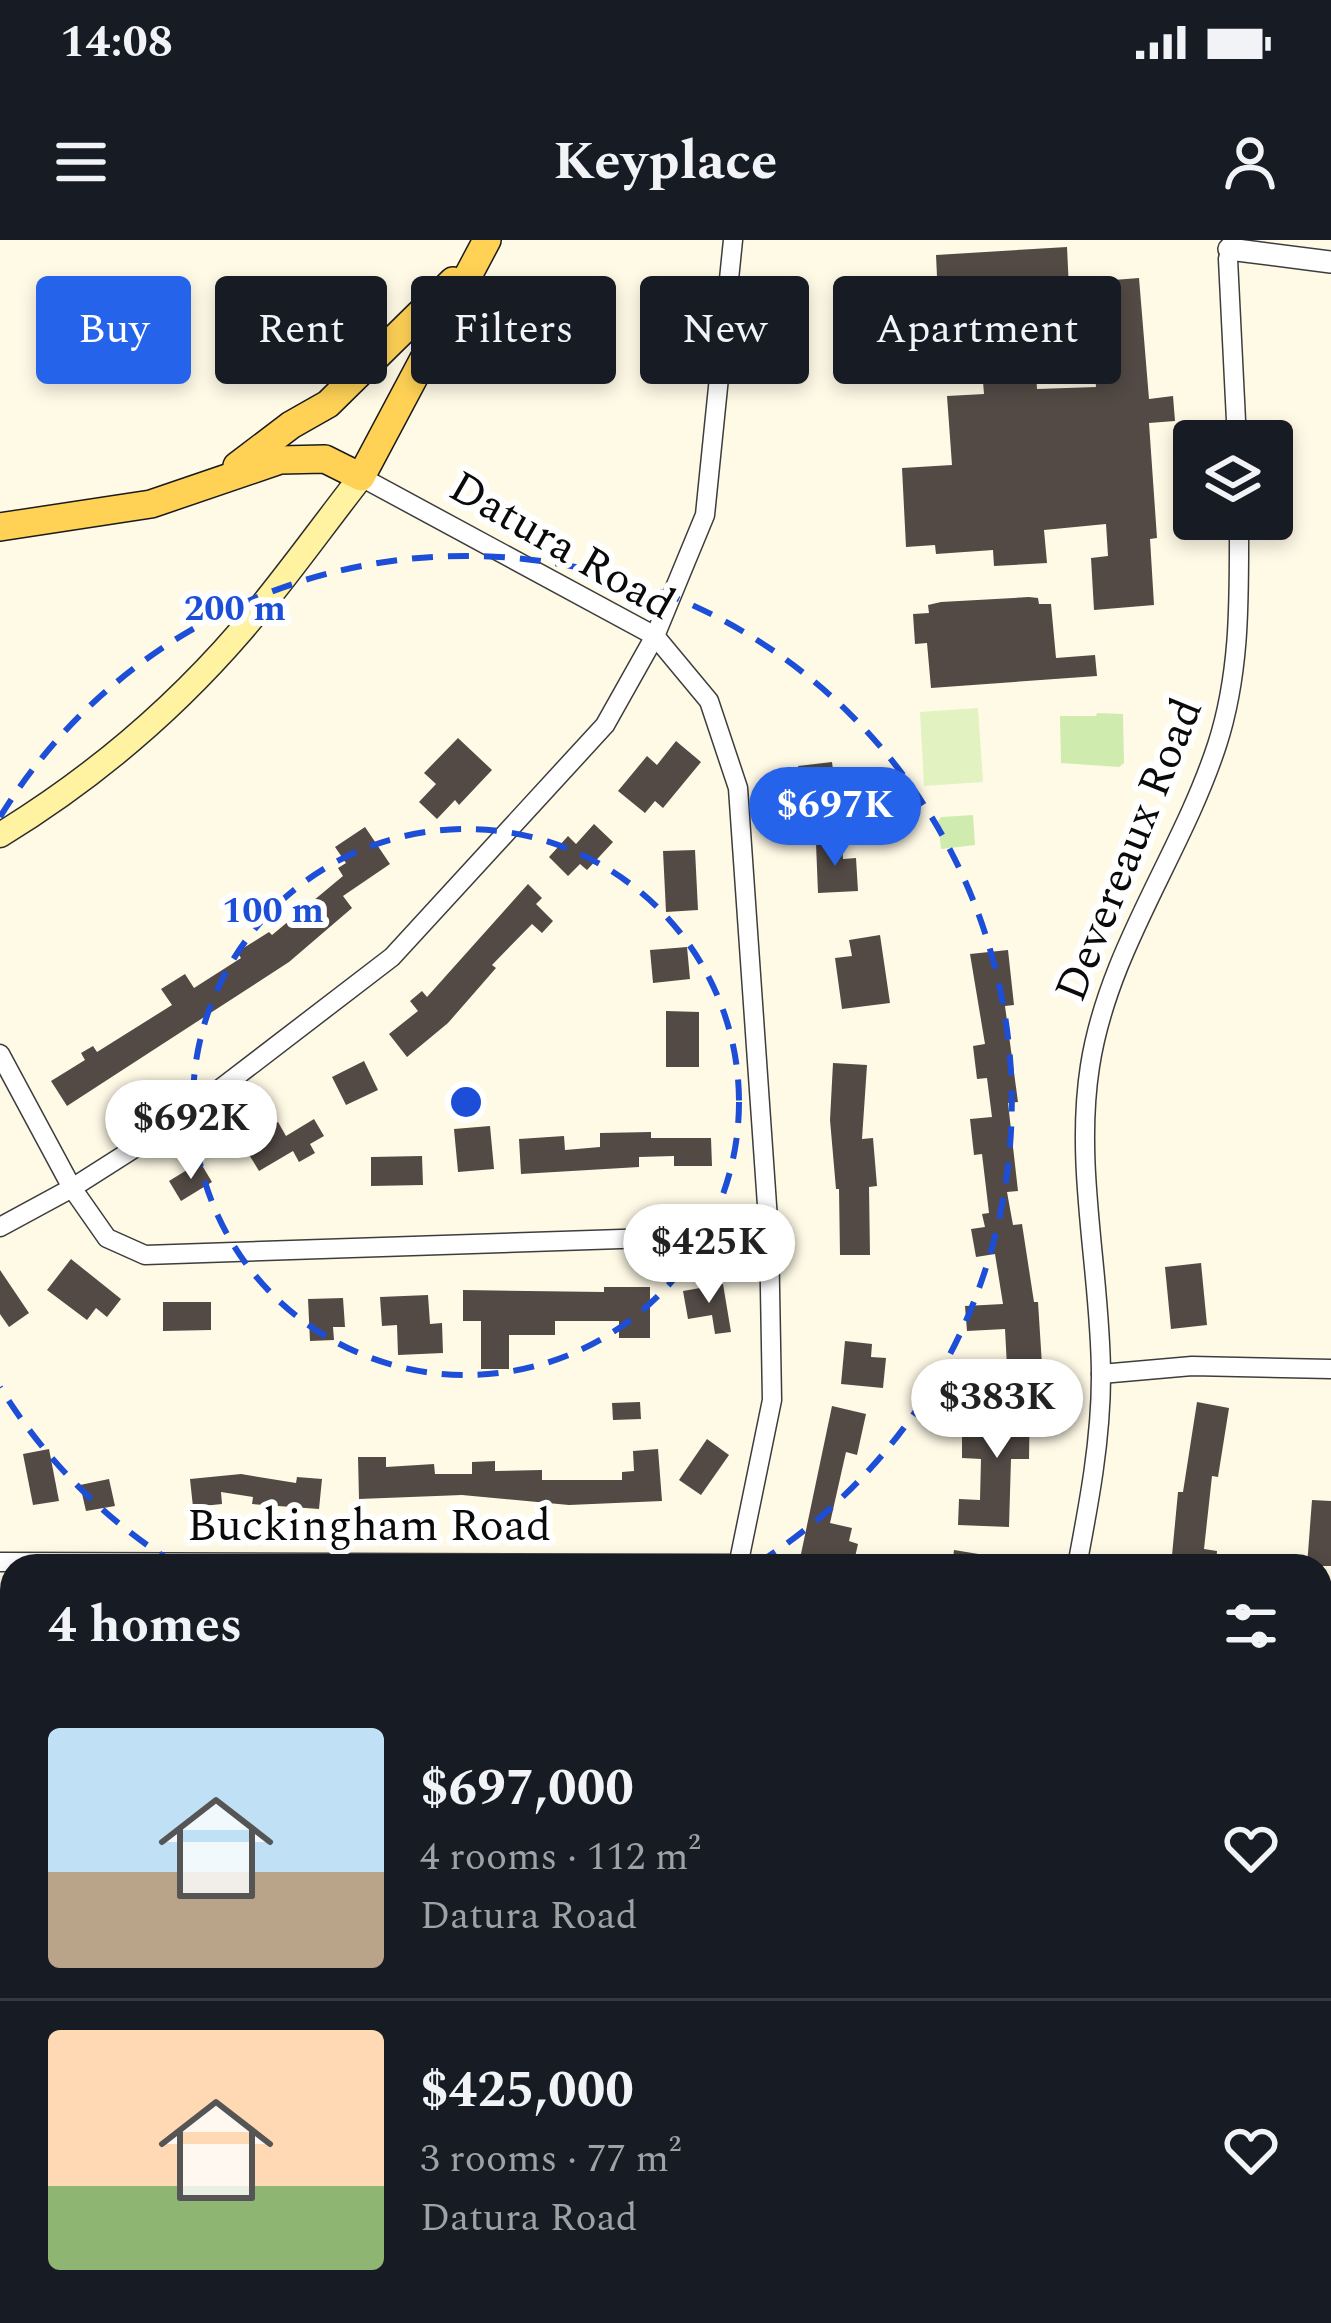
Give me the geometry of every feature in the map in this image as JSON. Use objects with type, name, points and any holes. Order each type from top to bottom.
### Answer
[{"type":"main road","points":[[0,835],[111,758],[241,632],[361,477],[483,247]]},
{"type":"main road","points":[[215,483],[291,425],[328,404],[394,344],[483,247]]},
{"type":"main road","name":"Datura Road","points":[[0,527],[151,504],[280,460],[325,459],[361,477]]},
{"type":"street","points":[[0,1227],[182,1118],[392,957],[605,725],[655,636],[705,515],[733,240]]},
{"type":"street","points":[[1237,420],[1231,244],[1331,262]]},
{"type":"street","name":"Datura Road","points":[[361,477],[655,636],[709,701],[738,788],[769,1234],[772,1400],[740,1554]]},
{"type":"street","name":"Devereaux Road","points":[[1079,1554],[1097,1437],[1101,1374],[1087,1159],[1089,1071],[1108,989],[1216,748],[1229,702],[1240,605],[1239,540]]},
{"type":"street","points":[[0,1054],[72,1188],[107,1238],[145,1255],[769,1234]]},
{"type":"street","points":[[1101,1374],[1192,1366],[1331,1369]]},
{"type":"green space","points":[[978,708],[983,782],[924,786],[920,712]]},
{"type":"green space","points":[[1123,714],[1124,763],[1119,767],[1061,763],[1060,716]]},
{"type":"green space","points":[[973,815],[975,845],[941,849],[941,817]]},
{"type":"building","points":[[1067,247],[1068,276],[937,276],[936,255]]},
{"type":"building","points":[[1139,278],[1149,399],[1173,396],[1175,420],[1149,423],[1157,538],[1150,539],[1154,605],[1094,610],[1091,558],[1108,556],[1106,524],[1044,530],[1047,563],[994,566],[993,550],[936,554],[935,545],[906,547],[902,468],[952,465],[947,396],[984,394],[983,384],[1037,384],[1037,389],[1121,384],[1121,279]]},
{"type":"building","points":[[1038,598],[1039,604],[1051,604],[1056,658],[1095,655],[1097,676],[931,688],[927,643],[915,644],[913,614],[929,613],[928,605],[941,602]]},
{"type":"building","points":[[458,738],[492,770],[459,805],[455,800],[437,819],[419,802],[436,784],[424,773]]},
{"type":"building","points":[[676,741],[701,762],[663,808],[655,801],[645,813],[618,791],[647,756],[657,765]]},
{"type":"building","points":[[832,762],[837,803],[803,807],[798,766]]},
{"type":"building","points":[[594,824],[613,842],[587,870],[580,864],[568,876],[549,857],[568,836],[576,844]]},
{"type":"building","points":[[365,827],[390,864],[343,896],[352,908],[289,962],[67,1106],[51,1081],[85,1060],[81,1053],[93,1046],[97,1052],[172,1005],[161,989],[185,974],[194,988],[241,958],[237,952],[269,932],[272,935],[343,876],[338,868],[346,863],[335,847]]},
{"type":"building","points":[[842,842],[843,859],[856,858],[858,891],[818,893],[816,843]]},
{"type":"building","points":[[695,850],[698,910],[666,912],[663,851]]},
{"type":"building","points":[[528,884],[542,898],[536,904],[553,921],[542,933],[532,924],[492,965],[496,968],[448,1023],[407,1057],[389,1034],[418,1011],[410,1001],[422,991],[427,997]]},
{"type":"building","points":[[880,935],[890,1003],[842,1009],[835,958],[852,956],[849,940]]},
{"type":"building","points":[[687,947],[690,979],[653,983],[650,950]]},
{"type":"building","points":[[1008,950],[1014,1005],[1005,1006],[1018,1102],[1008,1103],[1018,1191],[1007,1192],[1013,1225],[1022,1224],[1034,1302],[1038,1302],[1042,1365],[1007,1367],[1005,1329],[967,1331],[965,1306],[1003,1304],[995,1254],[976,1257],[971,1229],[985,1227],[982,1214],[989,1213],[982,1154],[974,1155],[970,1119],[992,1117],[987,1078],[977,1079],[973,1046],[985,1044],[970,954]]},
{"type":"building","points":[[666,1011],[699,1012],[699,1067],[666,1067]]},
{"type":"building","points":[[364,1061],[378,1090],[346,1105],[332,1077]]},
{"type":"building","points":[[833,1063],[867,1065],[862,1139],[873,1138],[877,1186],[869,1187],[870,1255],[840,1255],[839,1189],[830,1120]]},
{"type":"building","points":[[314,1119],[324,1136],[310,1144],[315,1153],[299,1162],[293,1151],[259,1171],[248,1153],[260,1146],[254,1136],[278,1122],[286,1136]]},
{"type":"building","points":[[490,1126],[494,1169],[458,1172],[454,1129]]},
{"type":"building","points":[[651,1132],[651,1138],[711,1138],[712,1166],[674,1166],[674,1156],[639,1157],[639,1167],[521,1174],[519,1139],[564,1136],[565,1150],[600,1147],[600,1133]]},
{"type":"building","points":[[422,1156],[423,1185],[371,1186],[371,1157]]},
{"type":"building","points":[[200,1162],[212,1182],[181,1201],[169,1181]]},
{"type":"building","points":[[71,1259],[121,1299],[107,1317],[96,1308],[87,1320],[47,1290]]},
{"type":"building","points":[[1201,1263],[1207,1325],[1171,1329],[1165,1267]]},
{"type":"building","points":[[0,1270],[29,1313],[9,1327],[0,1314]]},
{"type":"building","points":[[723,1284],[731,1332],[715,1334],[712,1315],[688,1319],[683,1291]]},
{"type":"building","points":[[604,1287],[650,1287],[650,1338],[619,1338],[619,1321],[555,1321],[555,1335],[509,1335],[509,1369],[481,1369],[481,1321],[463,1321],[463,1290],[604,1292]]},
{"type":"building","points":[[428,1295],[430,1324],[442,1323],[443,1353],[398,1355],[397,1325],[382,1326],[380,1297]]},
{"type":"building","points":[[343,1298],[345,1327],[333,1327],[334,1340],[310,1341],[308,1299]]},
{"type":"building","points":[[163,1302],[211,1302],[211,1330],[163,1331]]},
{"type":"building","points":[[845,1341],[872,1344],[871,1357],[886,1358],[883,1388],[841,1384]]},
{"type":"building","points":[[997,1392],[1030,1393],[1029,1459],[1011,1459],[1009,1527],[958,1525],[959,1499],[980,1500],[981,1459],[962,1458],[962,1431],[997,1431]]},
{"type":"building","points":[[640,1402],[641,1419],[613,1420],[612,1403]]},
{"type":"building","points":[[1197,1402],[1229,1408],[1218,1477],[1212,1476],[1204,1549],[1217,1554],[1172,1554],[1178,1492],[1183,1492]]},
{"type":"building","points":[[832,1406],[866,1414],[857,1455],[846,1452],[830,1523],[852,1528],[849,1541],[858,1544],[856,1554],[801,1554]]},
{"type":"building","points":[[707,1439],[729,1455],[701,1495],[679,1480]]},
{"type":"building","points":[[49,1449],[59,1501],[33,1505],[23,1454]]},
{"type":"building","points":[[658,1449],[662,1501],[569,1505],[462,1495],[359,1499],[358,1457],[386,1457],[386,1467],[434,1464],[435,1474],[472,1474],[472,1462],[495,1461],[495,1471],[542,1470],[542,1480],[622,1480],[622,1472],[634,1471],[633,1451]]},
{"type":"building","points":[[241,1474],[296,1483],[297,1477],[322,1479],[319,1509],[252,1504],[253,1497],[221,1492],[222,1504],[193,1507],[190,1479]]},
{"type":"building","points":[[109,1479],[115,1506],[86,1511],[80,1485]]},
{"type":"building","points":[[1312,1500],[1331,1501],[1331,1554],[1308,1554]]}]
